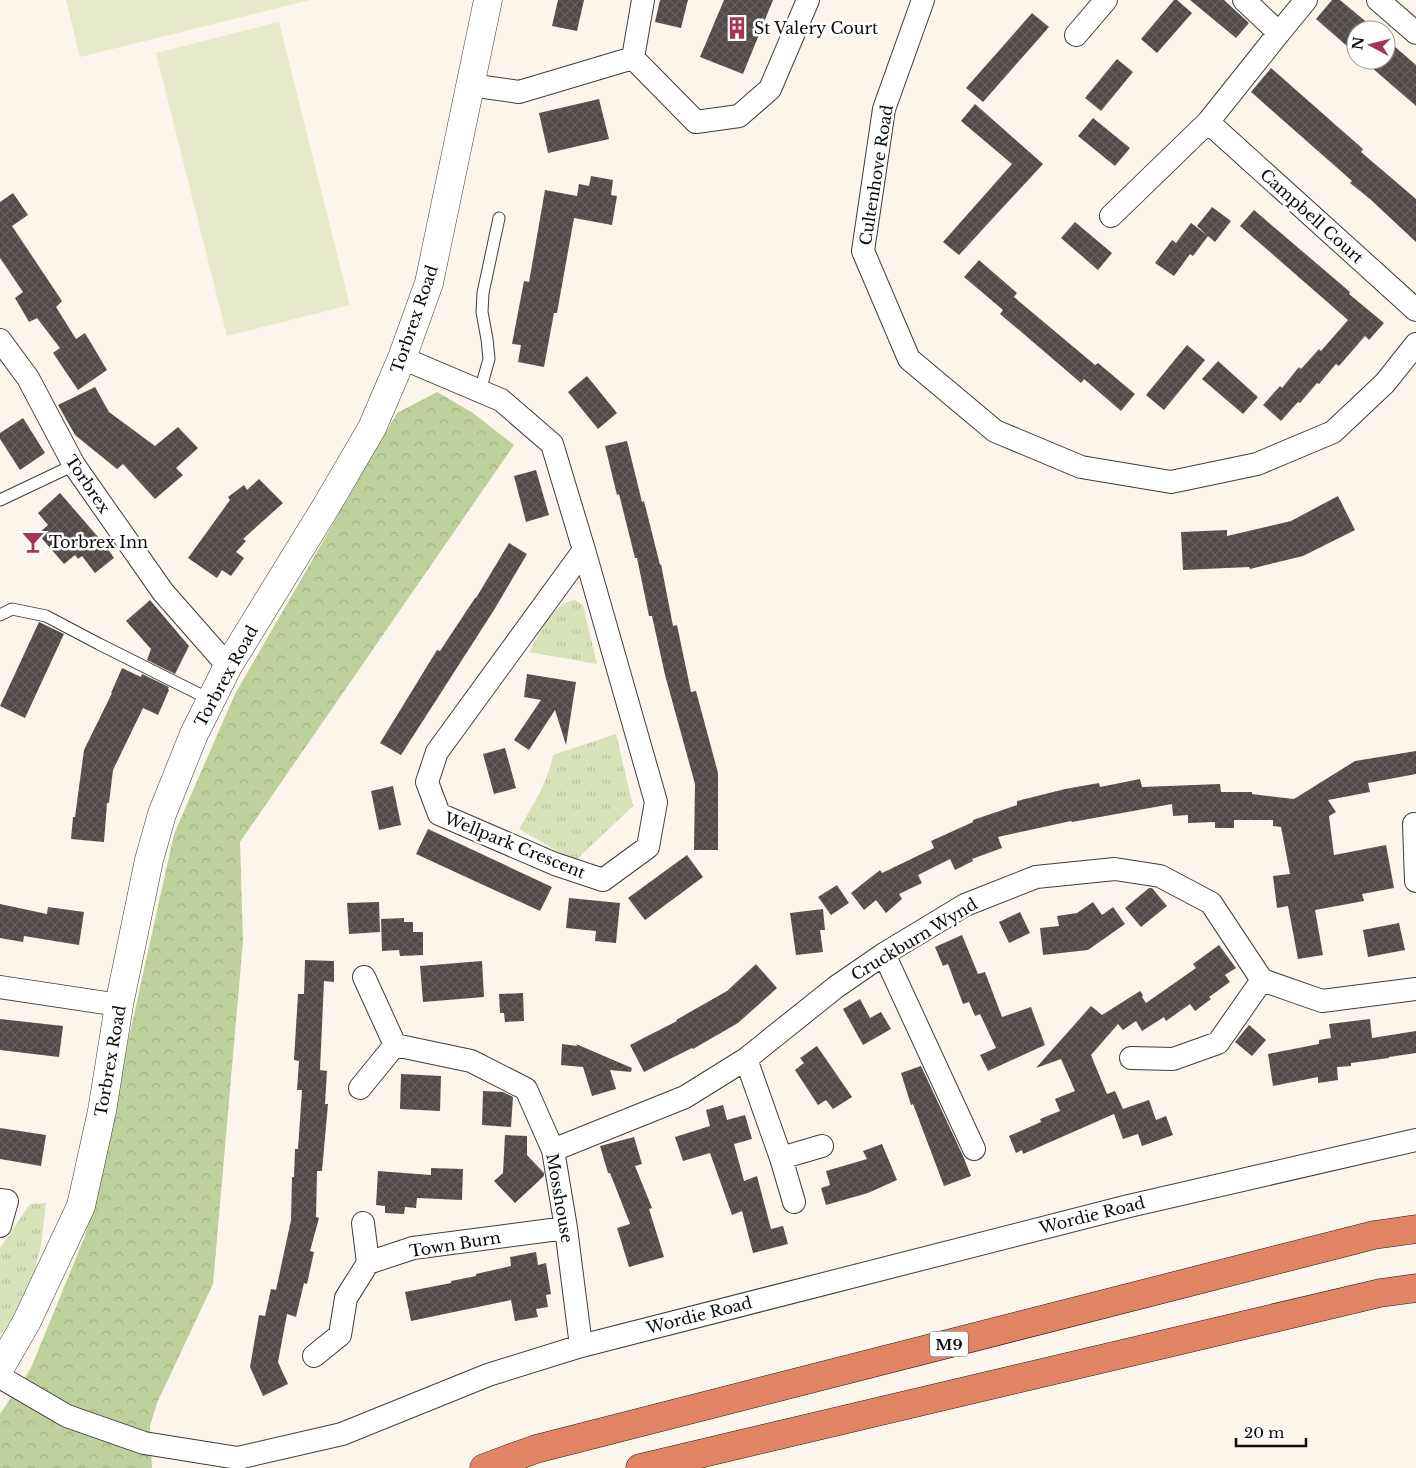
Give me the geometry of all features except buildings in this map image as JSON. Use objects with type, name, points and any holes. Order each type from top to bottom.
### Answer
[{"type":"highway","name":"M9","points":[[484,1468],[546,1447],[1374,1235],[1416,1229]]},
{"type":"highway","points":[[640,1468],[1380,1293],[1416,1288]]},
{"type":"street","name":"Torbrex Road","points":[[0,1368],[27,1321],[81,1206],[102,1111],[120,1005],[149,860],[162,814],[194,734],[228,666],[372,428],[402,358],[429,283],[488,0]]},
{"type":"street","points":[[633,58],[643,0]]},
{"type":"street","points":[[633,58],[696,122],[739,116],[770,89],[808,0]]},
{"type":"street","name":"Cultenhove Road","points":[[923,0],[884,109],[863,251],[909,359],[995,431],[1081,467],[1171,482],[1257,464],[1333,432],[1386,383],[1416,344]]},
{"type":"street","points":[[1076,34],[1106,0]]},
{"type":"street","points":[[1244,0],[1279,33]]},
{"type":"street","points":[[1111,216],[1208,122],[1306,0]]},
{"type":"street","points":[[1378,0],[1416,33]]},
{"type":"street","points":[[470,85],[519,92],[633,58]]},
{"type":"street","name":"Campbell Court","points":[[1208,122],[1416,310]]},
{"type":"street","name":"Torbrex","points":[[0,340],[28,378],[74,465],[163,592],[228,666]]},
{"type":"street","name":"Wellpark Crescent","points":[[402,358],[501,400],[552,444],[584,550],[656,802],[648,847],[603,880],[555,864],[439,814],[427,782],[437,752],[584,550]]},
{"type":"street","points":[[1414,824],[1416,881]]},
{"type":"street","name":"Cruckburn Wynd","points":[[553,1150],[685,1097],[746,1059],[836,987],[884,954],[965,905],[1036,877],[1115,869],[1160,876],[1211,904],[1262,980]]},
{"type":"street","points":[[884,954],[974,1149]]},
{"type":"street","points":[[360,1088],[396,1045],[364,977]]},
{"type":"street","points":[[1132,1058],[1174,1059],[1218,1043],[1262,980],[1322,1001],[1416,989]]},
{"type":"street","points":[[0,986],[120,1005]]},
{"type":"street","name":"Mosshouse","points":[[396,1045],[471,1061],[526,1089],[553,1150],[566,1228],[581,1346]]},
{"type":"street","points":[[746,1059],[781,1158],[794,1202]]},
{"type":"street","name":"Wordie Road","points":[[0,1377],[67,1416],[144,1444],[238,1458],[342,1434],[488,1375],[581,1346],[1129,1206],[1416,1140]]},
{"type":"street","points":[[781,1158],[822,1146]]},
{"type":"street","points":[[0,1200],[7,1201],[0,1226]]},
{"type":"street","points":[[314,1356],[340,1336],[346,1298],[368,1263],[363,1223]]},
{"type":"street","name":"Town Burn","points":[[368,1263],[413,1248],[566,1228]]},
{"type":"lane","points":[[480,390],[489,359],[482,312],[483,293],[499,218]]},
{"type":"lane","points":[[0,500],[74,465]]},
{"type":"lane","points":[[0,615],[12,609],[46,616],[212,700]]},
{"type":"green space","points":[[66,0],[310,0],[80,57]]},
{"type":"green space","points":[[279,22],[350,305],[227,336],[156,53]]},
{"type":"green space","points":[[437,392],[473,413],[514,445],[240,842],[243,941],[213,1284],[157,1403],[150,1426],[152,1468],[0,1468],[0,1414],[31,1368],[85,1236],[174,834],[235,694],[397,413]]},
{"type":"green space","points":[[575,600],[583,605],[597,664],[529,652],[549,616],[564,603]]},
{"type":"green space","points":[[616,734],[633,806],[575,861],[519,829],[544,784],[553,755]]},
{"type":"green space","points":[[46,1203],[41,1246],[35,1270],[12,1318],[0,1335],[0,1248],[30,1204]]},
{"type":"place","name":"St Valery Court","points":[[737,28]]},
{"type":"place","name":"Torbrex Inn","points":[[33,542]]}]
